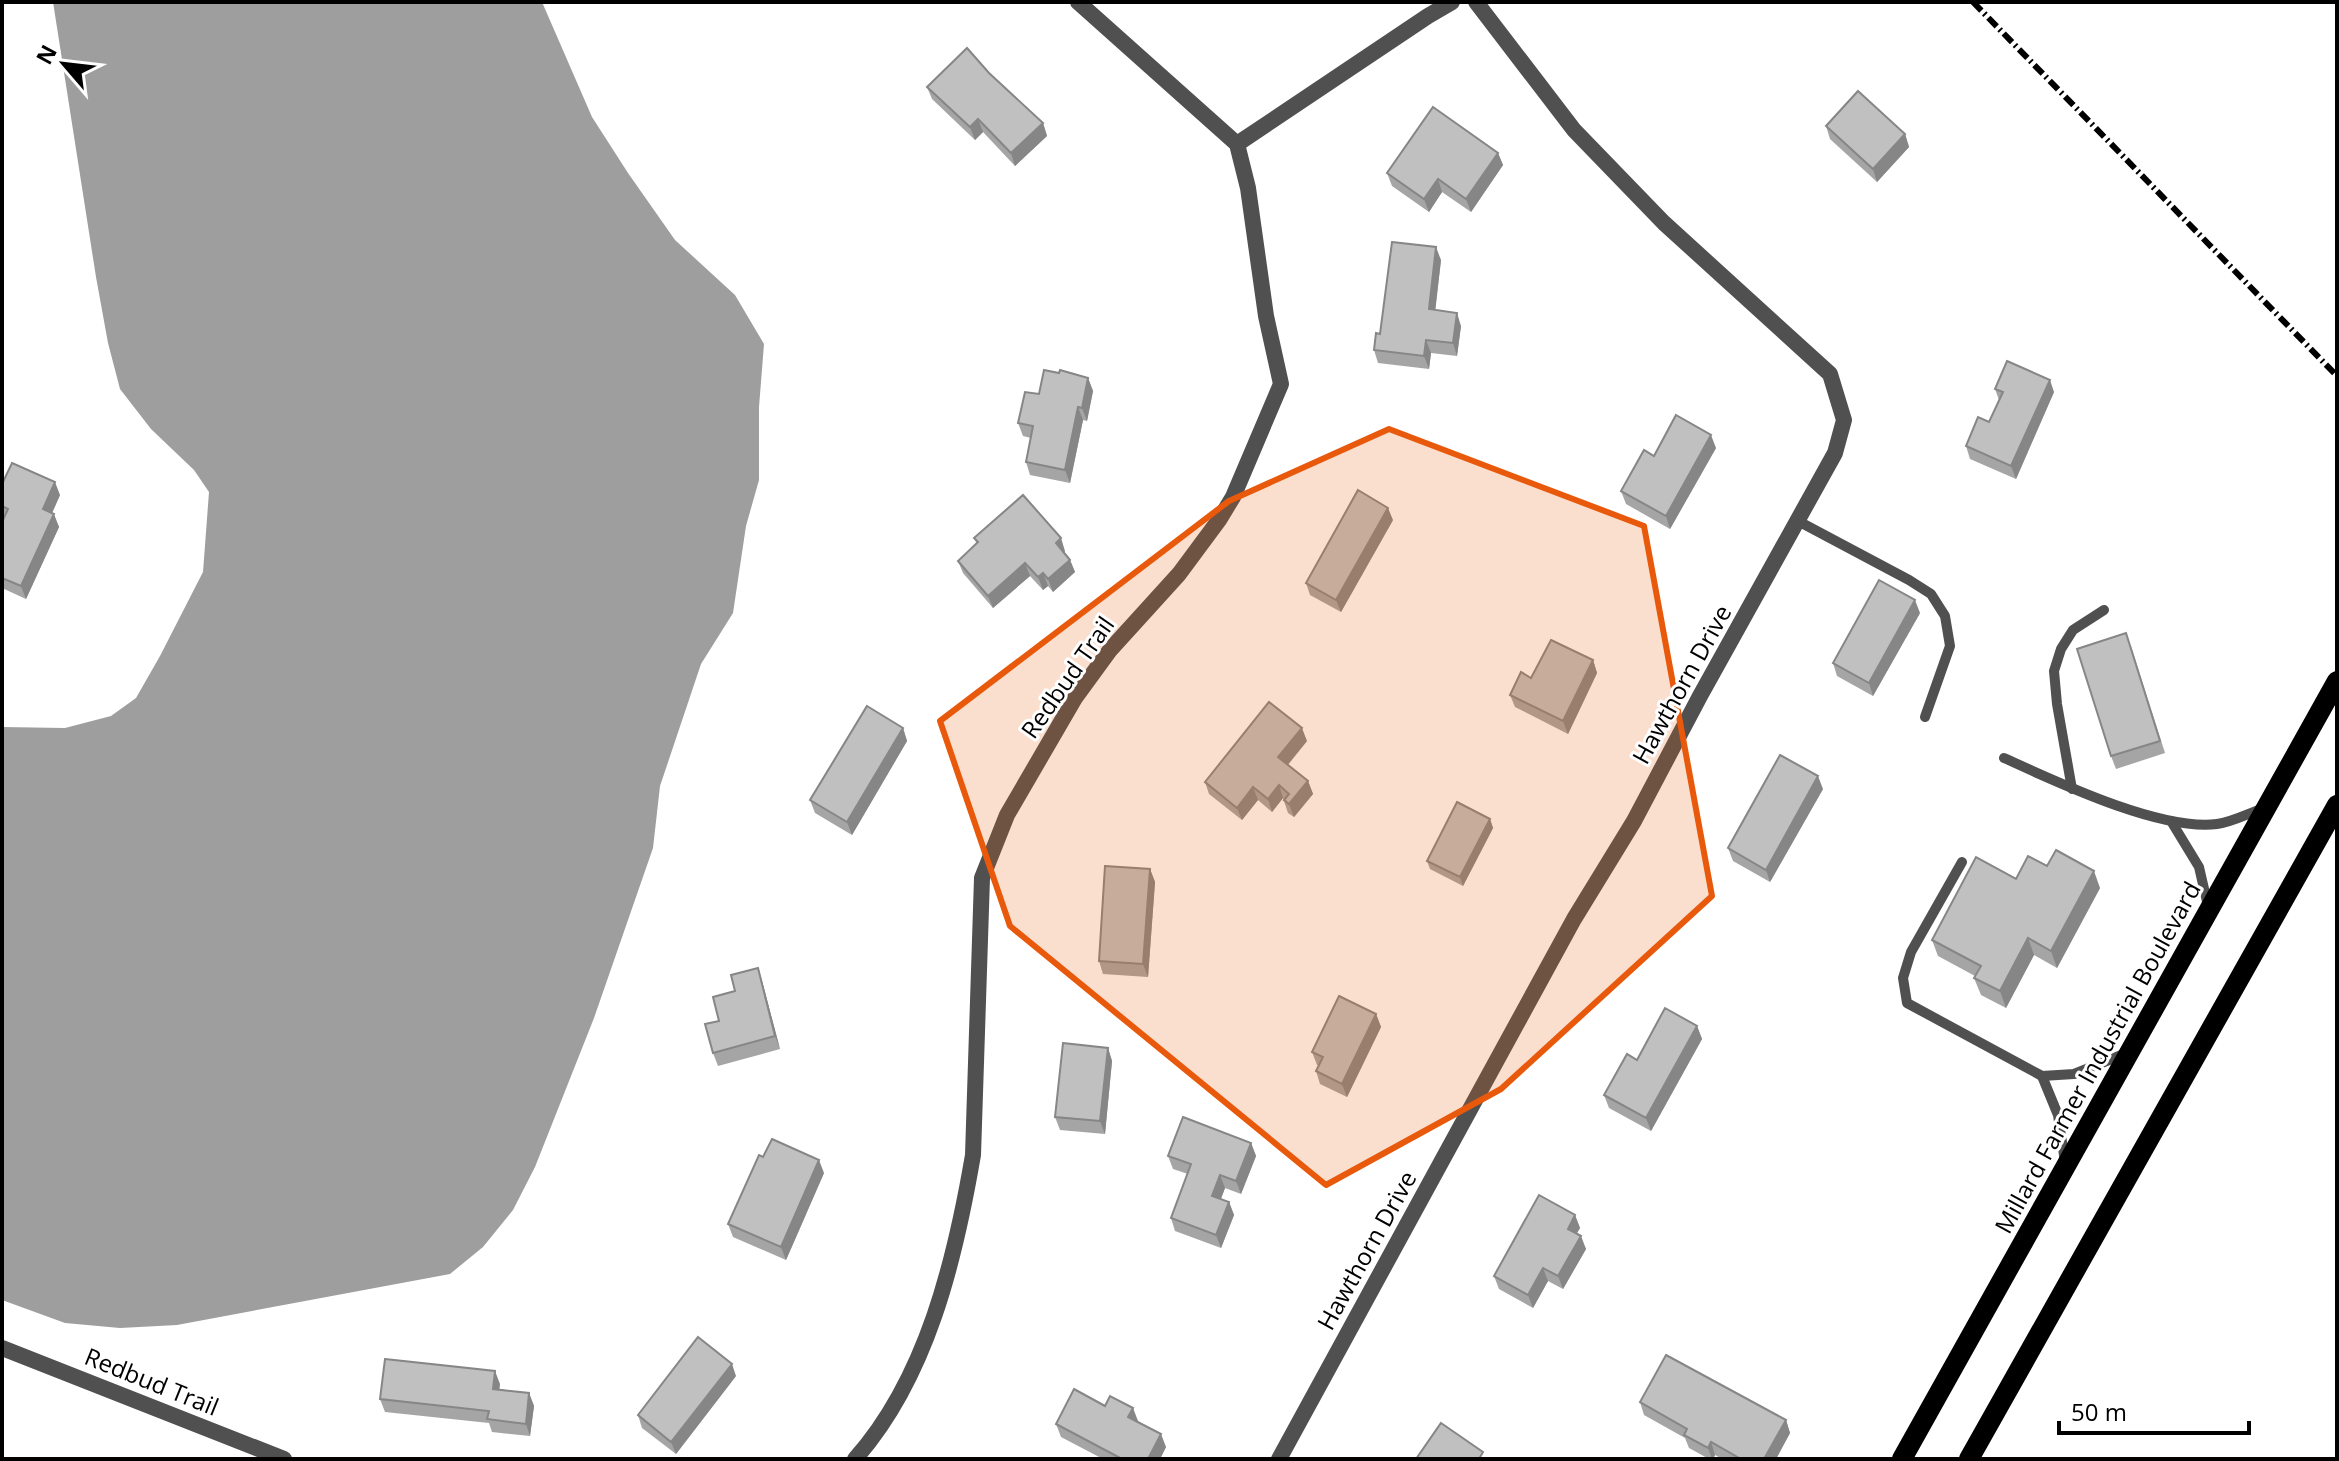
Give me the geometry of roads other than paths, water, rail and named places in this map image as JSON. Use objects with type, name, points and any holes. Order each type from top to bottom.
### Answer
[{"type":"main road","name":"Millard Farmer Industrial Boulevard","points":[[1902,1459],[2337,681]]},
{"type":"main road","points":[[1969,1459],[2337,805]]},
{"type":"street","points":[[1078,2],[1237,144],[1452,2]]},
{"type":"street","name":"Hawthorn Drive","points":[[1279,1459],[1574,919],[1634,821],[1835,453],[1844,420],[1830,374],[1664,223],[1574,130],[1476,2]]},
{"type":"street","name":"Redbud Trail","points":[[855,1459],[872,1440],[918,1356],[944,1284],[967,1193],[973,1155],[982,878],[1007,815],[1075,698],[1110,650],[1179,574],[1233,497],[1281,384],[1266,316],[1250,202],[1237,144]]},
{"type":"street","name":"Redbud Trail","points":[[2,1348],[284,1459]]},
{"type":"lane","points":[[1798,521],[1931,594],[1945,616],[1950,646],[1925,717]]},
{"type":"lane","points":[[2072,789],[2054,671],[2061,649],[2073,630],[2104,610]]},
{"type":"lane","points":[[2004,758],[2072,789],[2171,821],[2217,824],[2266,807]]},
{"type":"lane","points":[[2171,821],[2199,867],[2209,910]]},
{"type":"lane","points":[[1962,862],[1911,952],[1903,978],[1907,1003],[2042,1076],[2074,1074],[2130,1052]]},
{"type":"lane","points":[[2042,1076],[2058,1115],[2066,1166]]},
{"type":"railway","points":[[1973,2],[2337,376]]}]
